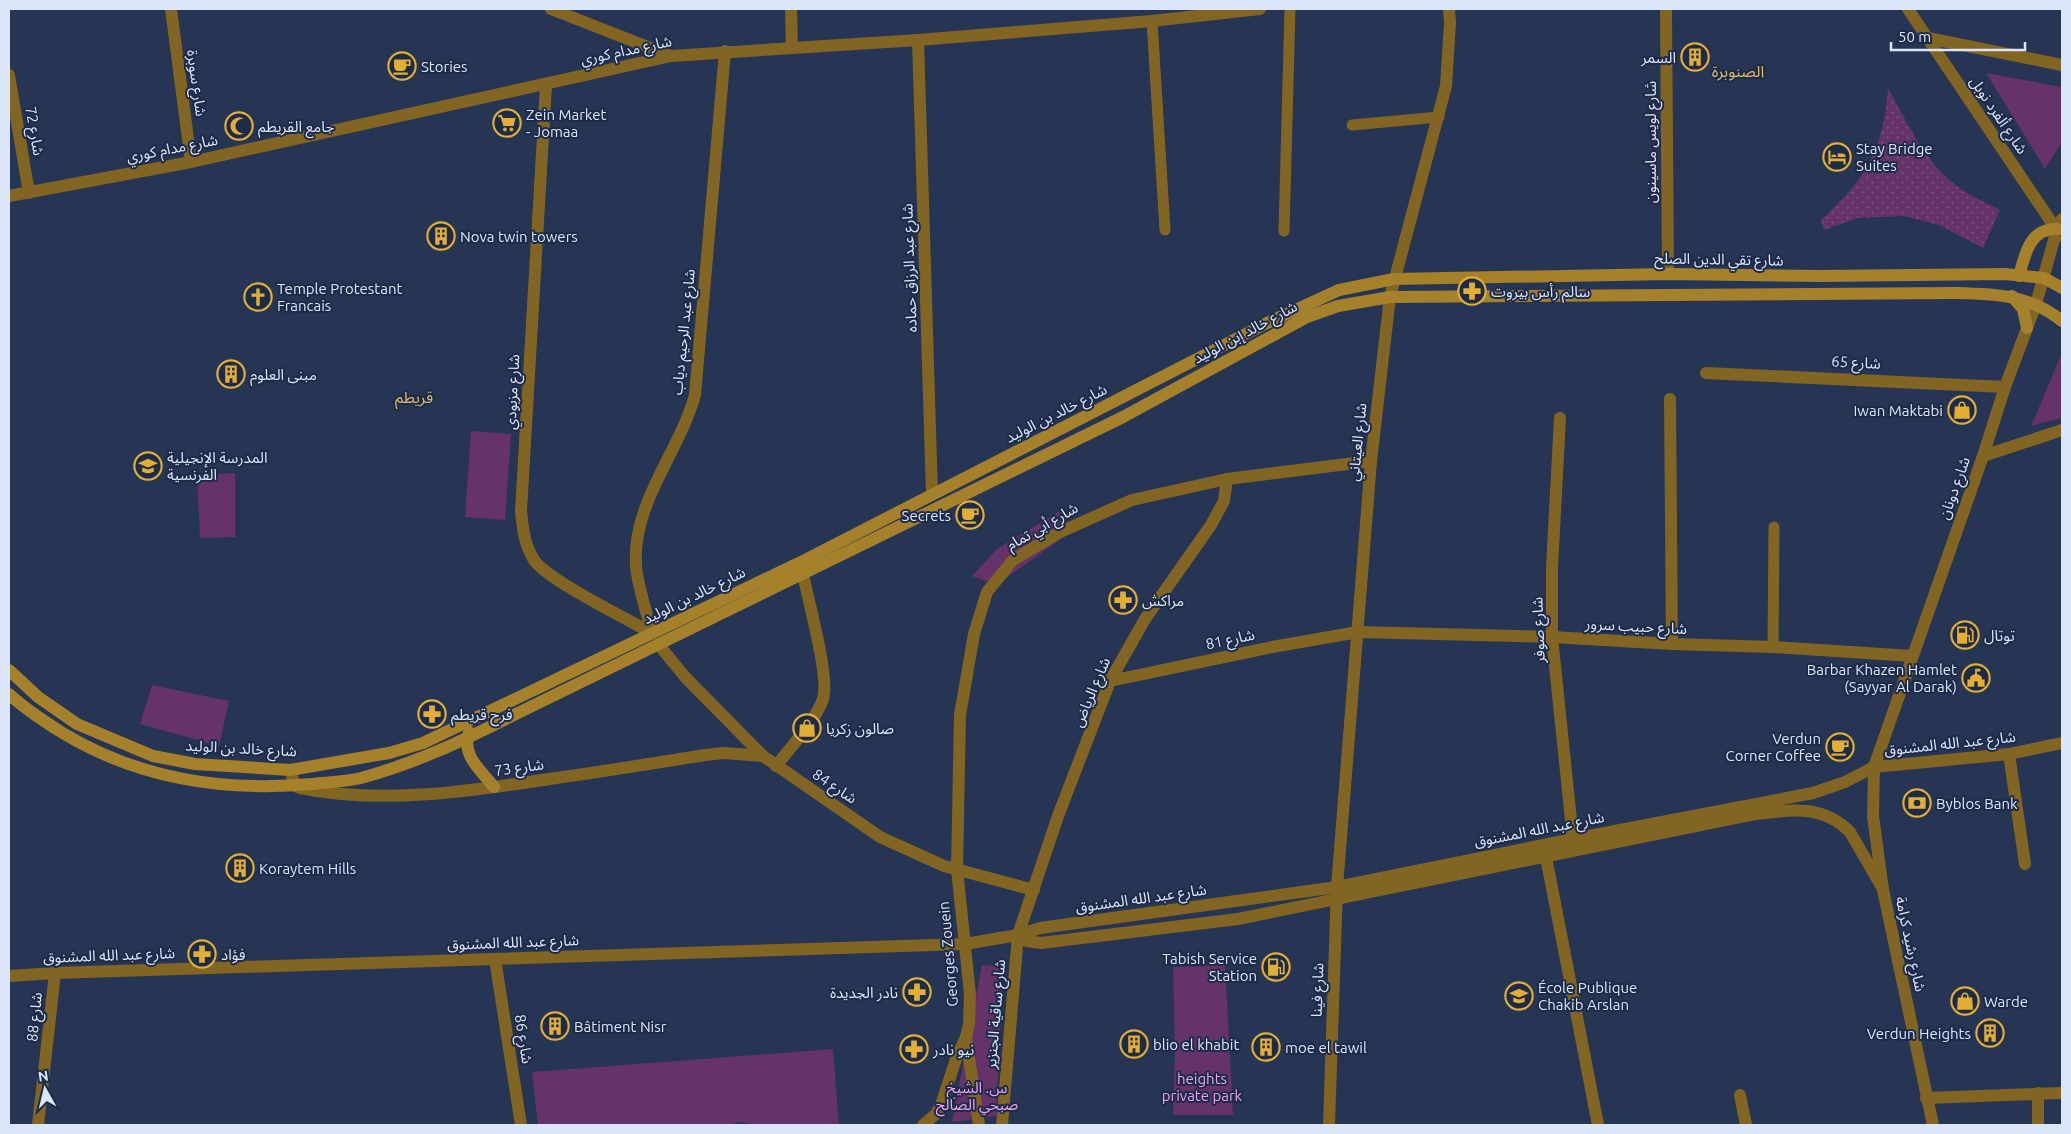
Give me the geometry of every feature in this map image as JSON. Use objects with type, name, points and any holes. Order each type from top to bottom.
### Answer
[{"type":"main road","points":[[2020,276],[2026,251],[2033,239],[2042,230],[2060,229]]},
{"type":"main road","name":"شارع تقي الدين الصلح","points":[[1394,279],[1668,274],[1820,276],[2005,274],[2044,278]]},
{"type":"main road","points":[[2044,278],[2062,288]]},
{"type":"main road","name":"شارع خالد بن الوليد","points":[[9,694],[26,710],[88,749],[147,772],[164,776],[209,783],[261,786],[295,786],[364,777],[404,765],[467,738],[800,562],[1267,323],[1339,290],[1394,279]]},
{"type":"main road","points":[[1390,297],[1988,293],[2012,296],[2036,304],[2048,310],[2062,321]]},
{"type":"main road","points":[[2012,296],[2023,310],[2027,328]]},
{"type":"main road","name":"شارع خالد إبن الوليد","points":[[1123,417],[1307,317],[1338,306],[1390,297]]},
{"type":"main road","name":"شارع خالد بن الوليد","points":[[9,670],[38,697],[77,724],[153,756],[195,764],[290,770],[389,753],[423,743],[474,718],[802,574],[1123,417]]},
{"type":"main road","points":[[474,718],[467,738],[467,750],[470,758],[494,787]]},
{"type":"street","name":"شارع سوبرة","points":[[171,9],[191,162]]},
{"type":"street","points":[[551,9],[671,56]]},
{"type":"street","points":[[791,9],[792,48]]},
{"type":"street","name":"شارع مدام كوري","points":[[9,196],[191,162],[671,56],[918,40],[1152,21],[1260,9]]},
{"type":"street","points":[[1284,230],[1290,9]]},
{"type":"street","name":"شارع العيتاني","points":[[1337,893],[1371,461],[1390,297],[1446,86],[1450,23],[1449,9]]},
{"type":"street","name":"شارع لويس ماسينون","points":[[1666,9],[1668,274]]},
{"type":"street","name":"شارع ألفرد نوبل","points":[[1908,9],[2060,229]]},
{"type":"street","points":[[1152,21],[1165,230]]},
{"type":"street","points":[[1928,38],[2062,65]]},
{"type":"street","name":"شارع عبد الرزاق حماده","points":[[918,40],[932,494]]},
{"type":"street","name":"شارع عبد الرحيم دياب","points":[[655,639],[636,566],[639,530],[646,505],[689,416],[695,396],[725,51]]},
{"type":"street","name":"شارع 72","points":[[9,75],[29,192]]},
{"type":"street","name":"شارع مزبودي","points":[[546,85],[521,512],[524,541],[534,561],[552,576],[655,639]]},
{"type":"street","points":[[1352,125],[1439,117]]},
{"type":"street","name":"شارع دونان","points":[[1874,767],[2036,304],[2060,229]]},
{"type":"street","name":"شارع 65","points":[[1706,373],[2006,386]]},
{"type":"street","points":[[1670,399],[1672,644]]},
{"type":"street","name":"شارع صوفر","points":[[1560,418],[1552,566],[1552,637],[1573,839]]},
{"type":"street","points":[[1983,456],[2062,430]]},
{"type":"street","name":"شارع أبي تمام","points":[[957,869],[960,715],[974,634],[987,592],[1013,560],[1058,533],[1132,500],[1227,479],[1371,461]]},
{"type":"street","name":"شارع الرياض","points":[[1018,935],[1058,816],[1110,681],[1145,619],[1211,525],[1224,501],[1227,479]]},
{"type":"street","points":[[1772,647],[1774,527]]},
{"type":"street","points":[[776,766],[803,731],[823,699],[824,688],[820,650],[802,574]]},
{"type":"street","name":"شارع حبيب سرور","points":[[1358,632],[1552,637],[1672,644],[1772,647],[1912,656]]},
{"type":"street","name":"شارع 81","points":[[1110,681],[1272,647],[1358,632]]},
{"type":"street","name":"شارع 84","points":[[655,639],[686,678],[763,756],[880,836],[939,864],[1034,890]]},
{"type":"street","name":"شارع عبد الله المشنوق","points":[[1018,935],[1032,942],[1057,942],[1238,919],[1337,893],[1573,839],[1813,793],[1846,782],[1874,767],[2009,754],[2062,743]]},
{"type":"street","name":"شارع 73","points":[[295,786],[332,793],[398,795],[494,787],[705,755],[724,753],[763,756]]},
{"type":"street","points":[[2009,754],[2025,864]]},
{"type":"street","name":"شارع رشيد كرامة","points":[[1874,767],[1873,816],[1883,890],[1933,1125]]},
{"type":"street","points":[[290,770],[295,786]]},
{"type":"street","name":"شارع عبد الله المشنوق","points":[[9,976],[965,944],[1018,935],[1040,928],[1337,893],[1546,857],[1750,815],[1791,810],[1811,811],[1836,820],[1850,832],[1883,890]]},
{"type":"street","points":[[1546,857],[1598,1125]]},
{"type":"street","name":"Georges Zouein","points":[[957,869],[970,994],[966,1037],[979,1125]]},
{"type":"street","name":"شارع فينا","points":[[1329,1125],[1337,893]]},
{"type":"street","name":"شارع ساقية الجنزير","points":[[1002,1125],[1018,935]]},
{"type":"street","name":"شارع 86","points":[[495,959],[521,1125]]},
{"type":"street","name":"شارع 88","points":[[38,1125],[55,973]]},
{"type":"street","name":"Georges Zouein","points":[[923,1125],[936,1114],[941,1106],[959,1051],[966,1037]]},
{"type":"street","points":[[2038,1093],[2038,1125]]},
{"type":"street","points":[[1926,1098],[2062,1093]]},
{"type":"street","points":[[1740,1095],[1746,1125]]},
{"type":"green space","points":[[1986,73],[2062,87],[2062,142],[2045,169]]},
{"type":"green space","points":[[1888,88],[1929,158],[1947,178],[1972,196],[2000,210],[1983,248],[1939,225],[1904,216],[1857,218],[1824,230],[1821,220],[1849,191],[1870,162],[1882,129]]},
{"type":"green space","points":[[2062,353],[2062,418],[2031,426]]},
{"type":"green space","points":[[471,431],[511,434],[505,520],[465,517]]},
{"type":"green space","points":[[235,473],[235,537],[200,538],[197,475]]},
{"type":"green space","points":[[1062,510],[1064,537],[996,585],[972,576],[997,549]]},
{"type":"green space","points":[[152,685],[229,701],[219,746],[140,724]]},
{"type":"green space","name":"س. الشيخ صبحي الصالح","points":[[982,965],[1003,967],[996,1116],[952,1122]]},
{"type":"green space","name":"heights private park","points":[[1225,965],[1233,1115],[1173,1115],[1175,1051],[1173,967]]},
{"type":"green space","points":[[833,1049],[839,1125],[757,1125],[739,1122],[729,1125],[538,1125],[532,1072]]},
{"type":"place","name":"السمر","points":[[1695,57]]},
{"type":"place","name":"Stories","points":[[402,66]]},
{"type":"place","name":"Zein Market - Jomaa","points":[[507,123]]},
{"type":"place","name":"جامع القريطم","points":[[239,126]]},
{"type":"place","name":"Stay Bridge Suites","points":[[1837,157]]},
{"type":"place","name":"Nova twin towers","points":[[441,236]]},
{"type":"place","name":"سالم رأس بيروت","points":[[1472,291]]},
{"type":"place","name":"Temple Protestant Francais","points":[[258,297]]},
{"type":"place","name":"مبنى العلوم","points":[[231,374]]},
{"type":"place","name":"Iwan Maktabi","points":[[1962,410]]},
{"type":"place","name":"المدرسة الإنجيلية الفرنسية","points":[[148,466]]},
{"type":"place","name":"Secrets","points":[[970,515]]},
{"type":"place","name":"مراكش","points":[[1123,600]]},
{"type":"place","name":"توتال","points":[[1965,635]]},
{"type":"place","name":"Barbar Khazen Hamlet (Sayyar Al Darak)","points":[[1976,678]]},
{"type":"place","name":"فرح قريطم","points":[[432,714]]},
{"type":"place","name":"صالون زكريا","points":[[807,728]]},
{"type":"place","name":"Verdun Corner Coffee","points":[[1840,747]]},
{"type":"place","name":"Byblos Bank","points":[[1917,803]]},
{"type":"place","name":"Koraytem Hills","points":[[240,868]]},
{"type":"place","name":"فؤاد","points":[[202,954]]},
{"type":"place","name":"Tabish Service Station","points":[[1276,967]]},
{"type":"place","name":"نادر الجديدة","points":[[917,992]]},
{"type":"place","name":"École Publique Chakib Arslan","points":[[1519,996]]},
{"type":"place","name":"Warde","points":[[1965,1001]]},
{"type":"place","name":"Bâtiment Nisr","points":[[555,1026]]},
{"type":"place","name":"Verdun Heights","points":[[1990,1033]]},
{"type":"place","name":"blio el khabit","points":[[1134,1044]]},
{"type":"place","name":"moe el tawil","points":[[1266,1047]]},
{"type":"place","name":"نيو نادر","points":[[914,1049]]},
{"type":"district","name":"الصنوبرة","points":[[1738,71]]},
{"type":"district","name":"قريطم","points":[[414,397]]}]
